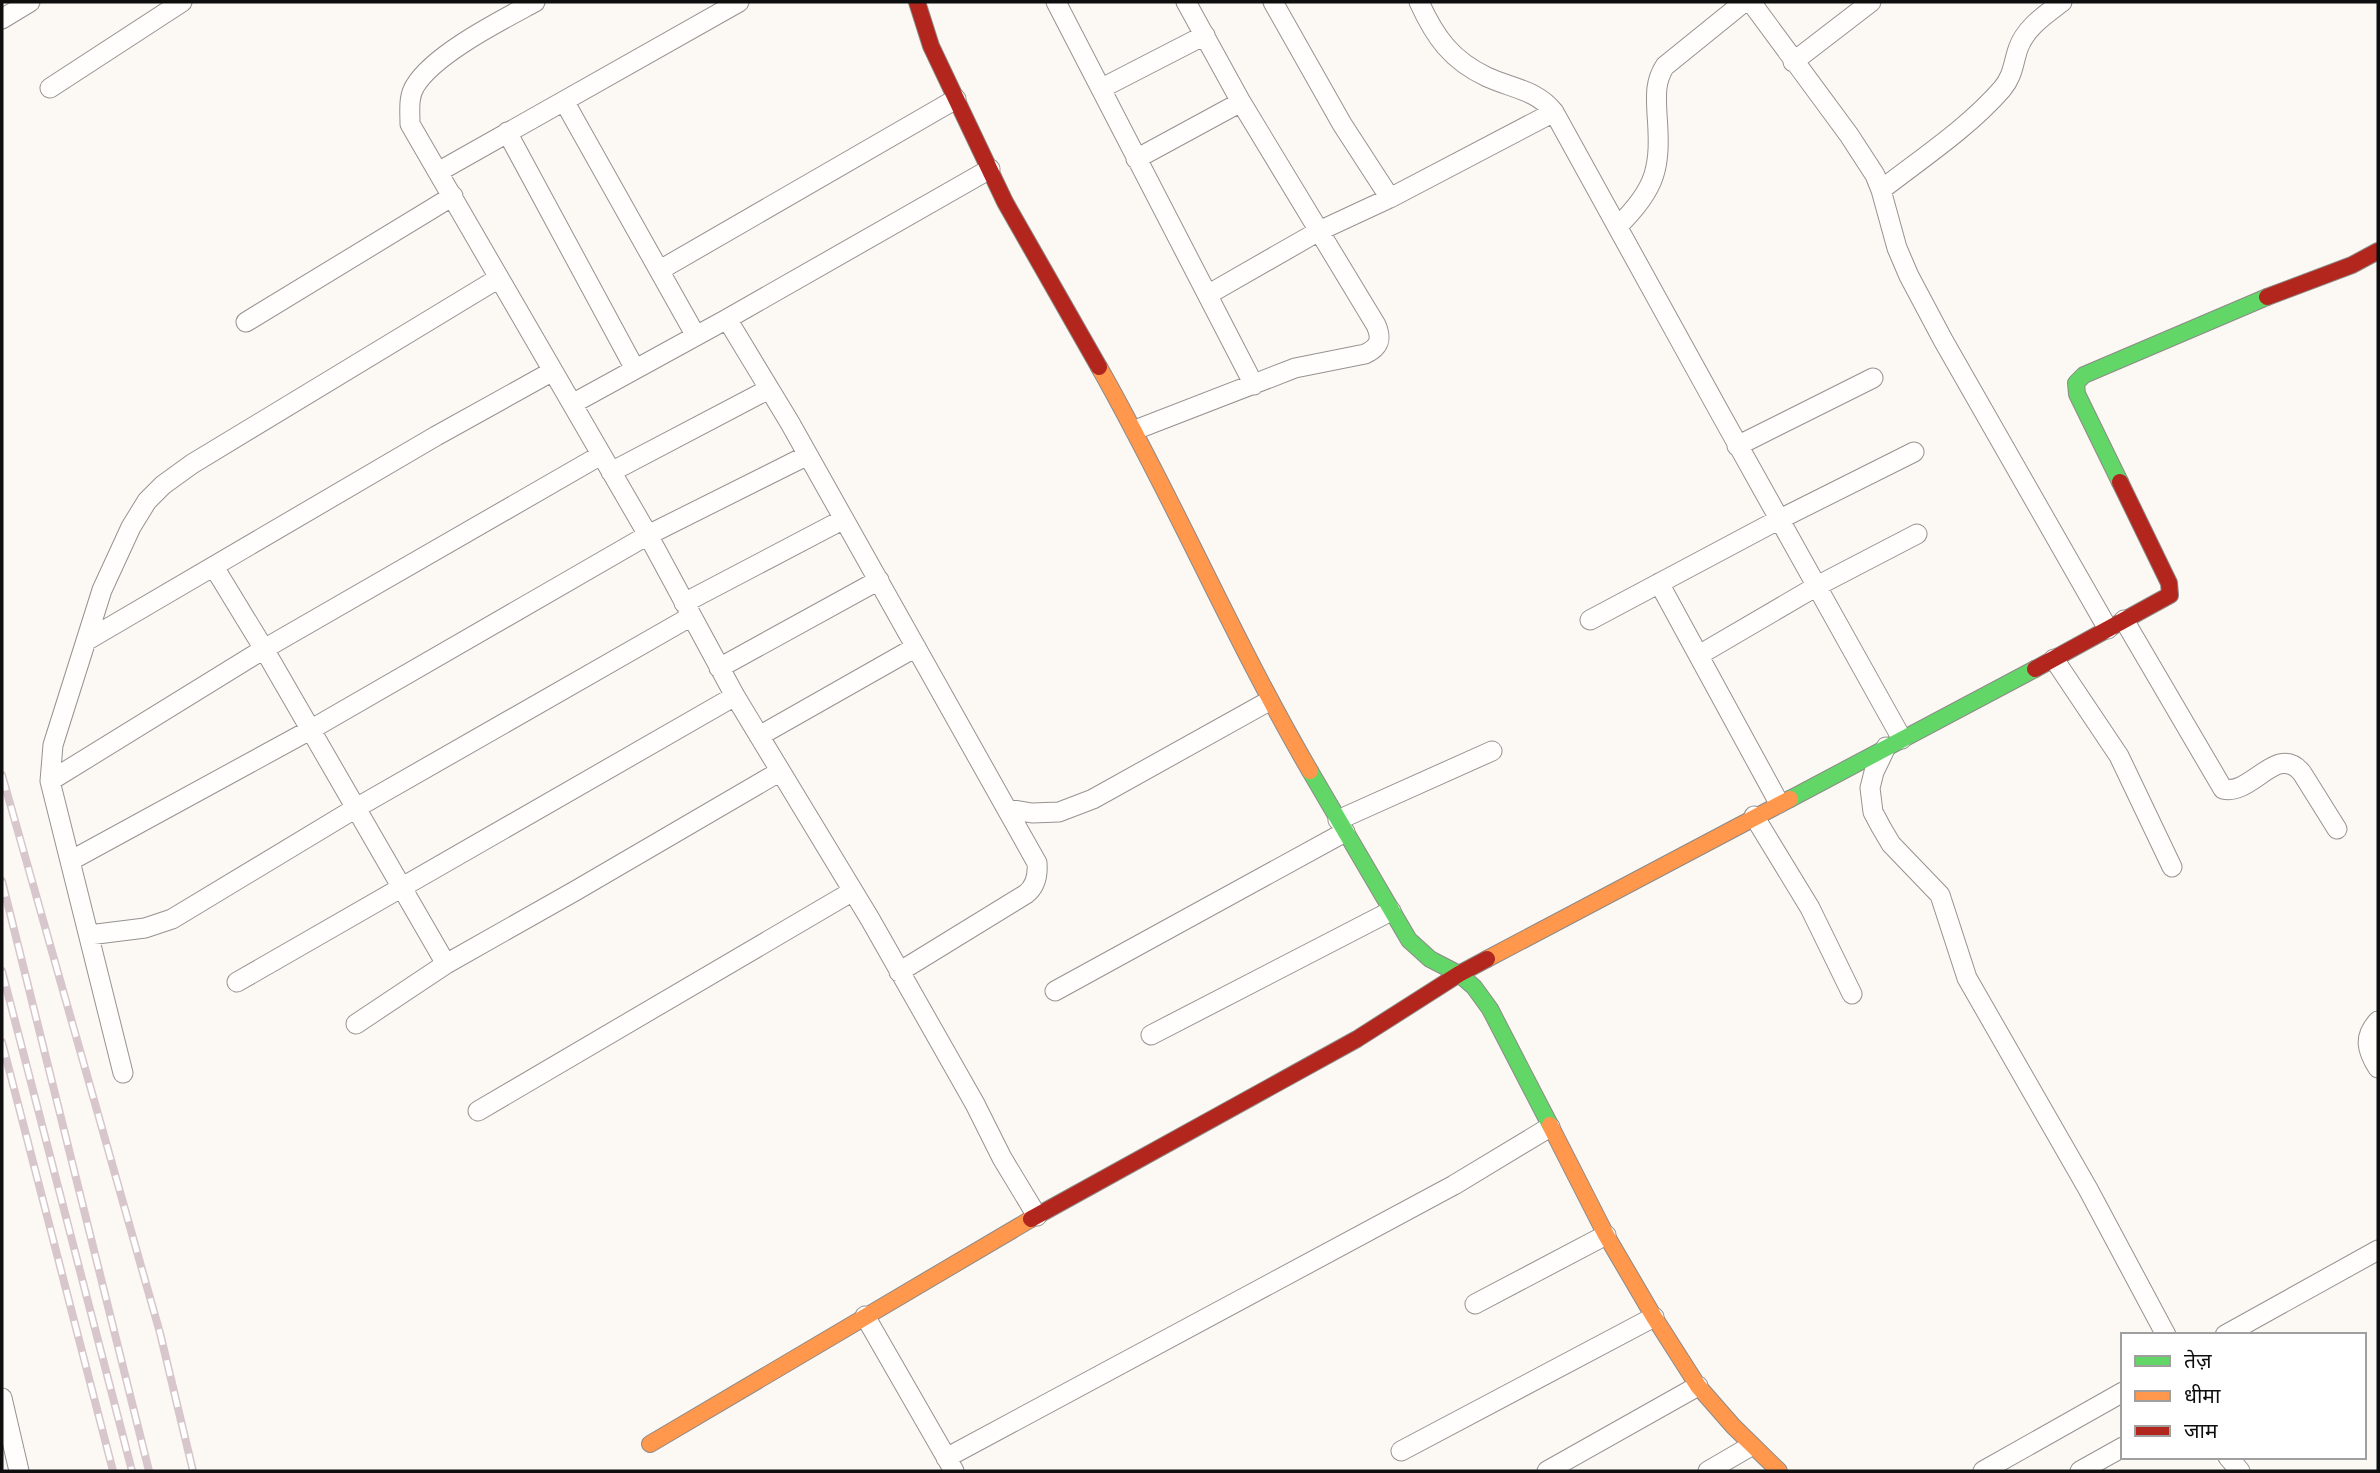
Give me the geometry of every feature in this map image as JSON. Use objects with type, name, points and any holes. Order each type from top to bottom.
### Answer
[{"type":"street","points":[[2,19],[30,2]]},
{"type":"street","points":[[50,88],[182,2]]},
{"type":"street","points":[[535,2],[470,38],[437,63],[413,88],[410,124],[648,536],[735,696],[853,891],[1037,1216]]},
{"type":"street","points":[[438,172],[739,2]]},
{"type":"street","points":[[917,2],[931,46],[990,169],[1042,268],[1135,430],[1269,701],[1391,911],[1409,940],[1430,959],[1459,974],[1474,987],[1490,1009],[1606,1235],[1654,1317],[1698,1386],[1751,1446],[1779,1471]]},
{"type":"street","points":[[1056,2],[1254,385]]},
{"type":"street","points":[[1135,430],[1305,365],[1365,354],[1376,348],[1380,342],[1376,325],[1241,102],[1185,2]]},
{"type":"street","points":[[1273,2],[1342,124],[1390,198]]},
{"type":"street","points":[[1419,2],[1429,24],[1459,62],[1488,78],[1535,95],[1546,102],[1554,112],[1817,586],[1894,743]]},
{"type":"street","points":[[1618,226],[1638,207],[1650,187],[1657,166],[1658,77],[1665,66],[1744,2]]},
{"type":"street","points":[[1751,2],[1866,159],[1881,190],[1897,248],[1943,340],[2116,625],[2224,789],[2234,790],[2276,765],[2289,763],[2296,766],[2302,774],[2337,829]]},
{"type":"street","points":[[1793,62],[1871,2]]},
{"type":"street","points":[[1881,190],[1952,134],[2001,90],[2014,69],[2018,49],[2025,34],[2062,2]]},
{"type":"street","points":[[1102,88],[1205,35]]},
{"type":"street","points":[[660,270],[956,99]]},
{"type":"street","points":[[564,101],[696,336]]},
{"type":"street","points":[[1136,159],[1241,102]]},
{"type":"street","points":[[1209,295],[1319,231],[1390,198],[1554,112]]},
{"type":"street","points":[[507,132],[635,369]]},
{"type":"street","points":[[572,404],[990,169]]},
{"type":"street","points":[[246,322],[453,197]]},
{"type":"street","points":[[650,1444],[1037,1216],[1357,1040],[1459,974],[2167,599],[2172,590],[2077,394],[2075,387],[2079,378],[2270,296],[2352,265],[2378,251]]},
{"type":"street","points":[[123,1073],[50,781],[53,745],[102,590],[131,527],[147,501],[163,485],[192,464],[499,278]]},
{"type":"street","points":[[727,319],[808,454],[1037,863],[1038,872],[1032,889],[900,972]]},
{"type":"street","points":[[86,641],[436,436],[553,371]]},
{"type":"street","points":[[1737,446],[1873,378]]},
{"type":"street","points":[[611,472],[769,389]]},
{"type":"street","points":[[1590,620],[1778,520],[1914,452]]},
{"type":"street","points":[[70,861],[310,730],[648,536],[808,454]]},
{"type":"street","points":[[50,781],[264,649],[601,455]]},
{"type":"street","points":[[89,935],[145,928],[172,919],[687,610],[844,519]]},
{"type":"street","points":[[1699,655],[1817,586],[1917,534]]},
{"type":"street","points":[[214,566],[446,964]]},
{"type":"street","points":[[719,668],[879,580]]},
{"type":"street","points":[[1659,583],[1779,803]]},
{"type":"street","points":[[759,737],[916,647]]},
{"type":"street","points":[[2054,659],[2119,756],[2172,867]]},
{"type":"street","points":[[237,982],[735,696]]},
{"type":"street","points":[[1008,809],[1032,813],[1059,812],[1093,799],[1269,701]]},
{"type":"street","points":[[1894,743],[1874,772],[1870,788],[1870,799],[1877,820],[1891,845],[1940,895],[1967,978],[2088,1189],[2165,1333]]},
{"type":"street","points":[[1055,991],[1342,826],[1492,751]]},
{"type":"street","points":[[356,1024],[446,964],[779,772]]},
{"type":"street","points":[[1754,816],[1806,900],[1852,994]]},
{"type":"street","points":[[478,1111],[853,891]]},
{"type":"street","points":[[1152,1035],[1391,911]]},
{"type":"street","points":[[2378,1021],[2369,1032],[2367,1044],[2378,1068]]},
{"type":"street","points":[[865,1316],[950,1465],[1454,1185],[1550,1127]]},
{"type":"street","points":[[1475,1304],[1606,1235]]},
{"type":"street","points":[[2229,1333],[2378,1250]]},
{"type":"street","points":[[1401,1451],[1654,1317]]},
{"type":"street","points":[[1547,1471],[1698,1386]]},
{"type":"street","points":[[1983,1471],[2121,1393]]},
{"type":"street","points":[[2,1398],[19,1471]]},
{"type":"street","points":[[1708,1471],[1751,1446]]},
{"type":"street","points":[[2080,1471],[2121,1448]]},
{"type":"railway","points":[[2,775],[160,1333],[193,1471]]},
{"type":"railway","points":[[2,881],[149,1471]]},
{"type":"railway","points":[[2,971],[132,1471]]},
{"type":"railway","points":[[2,1042],[113,1471]]},
{"type":"traffic: fast","points":[[2120,482],[2077,394],[2076,383],[2084,375],[2267,297]]},
{"type":"traffic: fast","points":[[1790,799],[2035,669]]},
{"type":"traffic: fast","points":[[1310,771],[1409,940],[1430,959],[1459,974],[1474,987],[1490,1009],[1550,1125]]},
{"type":"traffic: slow","points":[[1099,367],[1153,467],[1255,671],[1310,771]]},
{"type":"traffic: slow","points":[[1487,959],[1790,799]]},
{"type":"traffic: slow","points":[[1550,1125],[1606,1235],[1698,1386],[1733,1426],[1779,1471]]},
{"type":"traffic: slow","points":[[650,1444],[1031,1219]]},
{"type":"traffic: jam","points":[[917,2],[931,46],[1005,202],[1099,367]]},
{"type":"traffic: jam","points":[[2267,297],[2352,265],[2378,251]]},
{"type":"traffic: jam","points":[[2035,669],[2170,595],[2169,583],[2120,482]]},
{"type":"traffic: jam","points":[[1031,1219],[1357,1039],[1487,959]]}]
